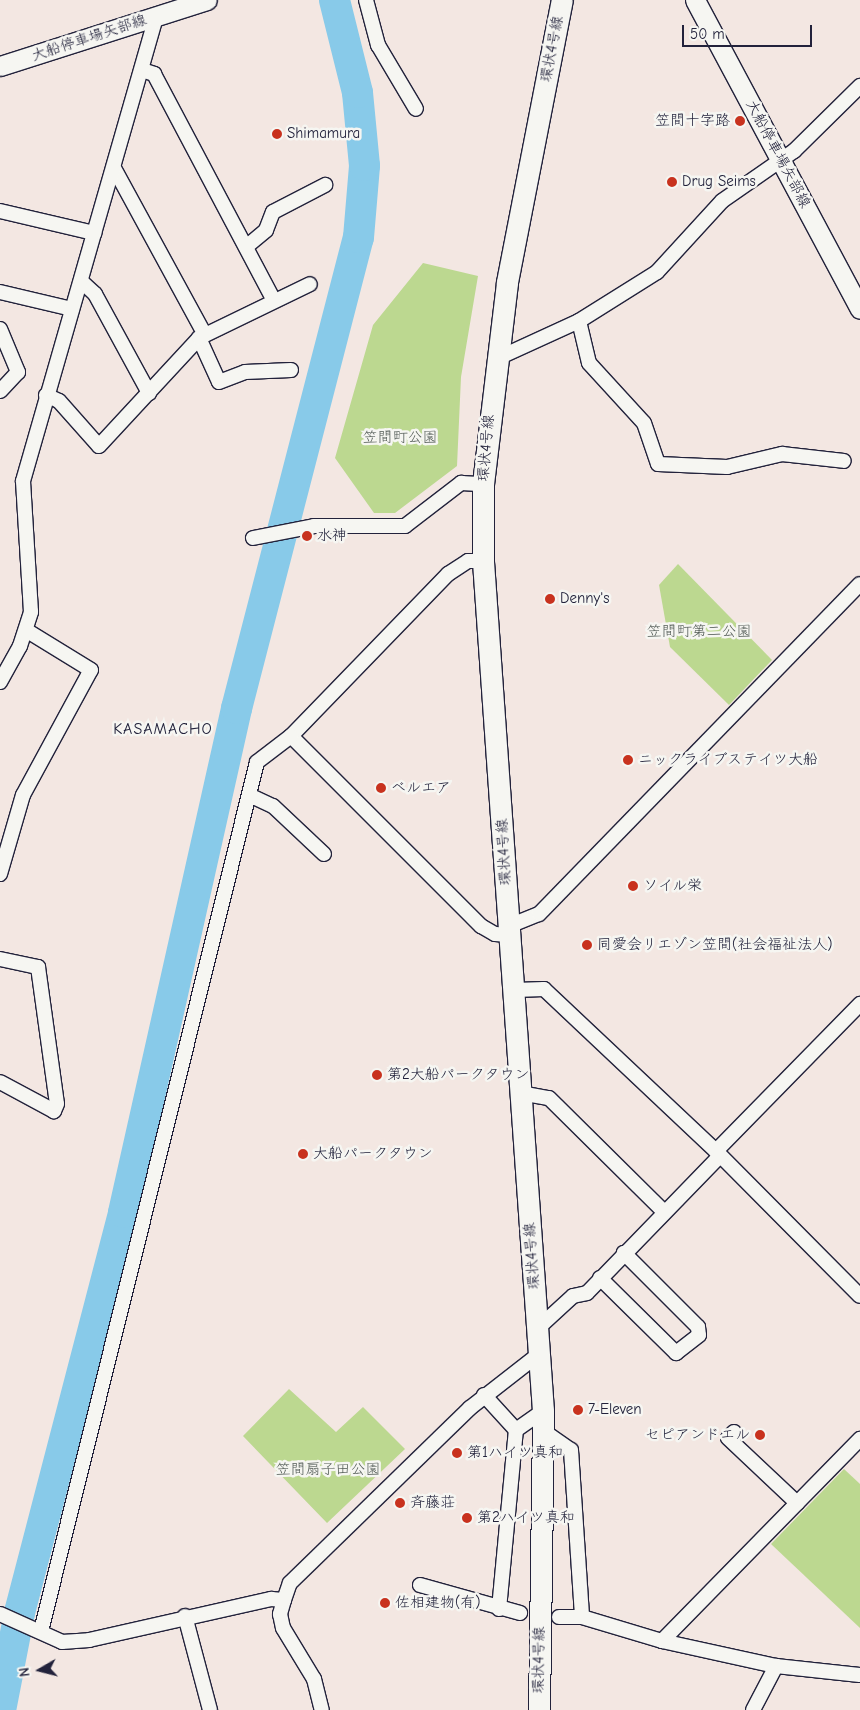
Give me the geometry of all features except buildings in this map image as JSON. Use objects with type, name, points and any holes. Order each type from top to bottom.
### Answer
[{"type":"main road","name":"大船停車場矢部線","points":[[0,66],[207,0]]},
{"type":"main road","name":"環状4号線","points":[[539,1710],[542,1421],[539,1354],[520,1092],[515,990],[509,930],[483,561],[483,484],[496,360],[562,0]]},
{"type":"main road","name":"大船停車場矢部線","points":[[695,0],[860,309]]},
{"type":"street","points":[[366,0],[378,45],[416,109]]},
{"type":"street","points":[[0,682],[26,630],[32,593],[23,481],[156,16]]},
{"type":"street","points":[[142,70],[154,74],[273,299]]},
{"type":"street","points":[[496,360],[579,321],[657,272],[722,201],[781,160],[858,95]]},
{"type":"street","points":[[114,168],[202,337],[219,382],[245,372],[291,370]]},
{"type":"street","points":[[246,247],[266,230],[274,212],[325,185]]},
{"type":"street","points":[[0,211],[94,233]]},
{"type":"street","points":[[81,281],[95,294],[149,393]]},
{"type":"street","points":[[46,396],[59,401],[99,446],[202,337],[273,299],[310,284]]},
{"type":"street","points":[[0,292],[72,309]]},
{"type":"street","points":[[579,321],[589,363],[644,423],[658,464],[727,467],[782,454],[844,461]]},
{"type":"street","points":[[0,330],[18,372],[0,391]]},
{"type":"street","points":[[254,538],[314,526],[405,526],[461,483],[483,484]]},
{"type":"street","points":[[41,1631],[256,762],[291,736],[448,574],[468,561],[483,561]]},
{"type":"street","points":[[291,736],[481,926],[495,934],[509,930],[538,914],[860,584]]},
{"type":"street","points":[[0,874],[23,795],[90,670],[26,630]]},
{"type":"street","points":[[249,795],[273,806],[324,854]]},
{"type":"street","points":[[0,959],[38,968],[57,1104],[54,1111],[0,1082]]},
{"type":"street","points":[[515,990],[544,989],[717,1154],[860,1296]]},
{"type":"street","points":[[537,1329],[600,1278],[859,1007]]},
{"type":"street","points":[[520,1092],[549,1098],[663,1211]]},
{"type":"street","points":[[600,1278],[676,1353],[699,1335],[698,1327],[624,1253]]},
{"type":"street","points":[[322,1710],[314,1680],[283,1628],[280,1614],[290,1583],[484,1395],[539,1354]]},
{"type":"street","points":[[484,1395],[516,1430],[499,1609]]},
{"type":"street","points":[[516,1430],[542,1421],[571,1450],[582,1616]]},
{"type":"street","points":[[734,1432],[728,1438],[797,1504]]},
{"type":"street","points":[[662,1641],[860,1439]]},
{"type":"street","points":[[420,1586],[499,1609],[520,1613]]},
{"type":"street","points":[[0,1614],[62,1642],[89,1640],[185,1616],[284,1600]]},
{"type":"street","points":[[185,1616],[210,1710]]},
{"type":"street","points":[[559,1617],[582,1616],[662,1641],[776,1666],[860,1675]]},
{"type":"street","points":[[753,1710],[776,1666]]},
{"type":"green space","name":"笠間町公園","points":[[423,263],[478,276],[461,377],[457,466],[395,513],[374,513],[335,458],[373,325]]},
{"type":"green space","name":"笠間町第二公園","points":[[678,564],[772,660],[729,705],[670,647],[659,585]]},
{"type":"green space","name":"笠間扇子田公園","points":[[289,1389],[336,1432],[363,1407],[405,1449],[327,1523],[243,1436]]},
{"type":"green space","points":[[844,1469],[860,1484],[860,1628],[771,1544]]},
{"type":"waterway","points":[[0,1710],[19,1612],[123,1212],[236,708],[358,237],[364,165],[357,92],[334,0]]},
{"type":"place","name":"笠間十字路","points":[[740,121]]},
{"type":"place","name":"Shimamura","points":[[277,134]]},
{"type":"place","name":"Drug Seims","points":[[672,182]]},
{"type":"place","name":"水神","points":[[307,536]]},
{"type":"place","name":"Denny's","points":[[550,599]]},
{"type":"place","name":"ニックライブステイツ大船","points":[[628,760]]},
{"type":"place","name":"ベルエア","points":[[381,788]]},
{"type":"place","name":"ソイル栄","points":[[633,886]]},
{"type":"place","name":"同愛会リエゾン笠間(社会福祉法人)","points":[[587,945]]},
{"type":"place","name":"第2大船パークタウン","points":[[377,1075]]},
{"type":"place","name":"大船パークタウン","points":[[303,1154]]},
{"type":"place","name":"7-Eleven","points":[[578,1410]]},
{"type":"place","name":"セピアンドエル","points":[[760,1435]]},
{"type":"place","name":"第1ハイツ真和","points":[[457,1453]]},
{"type":"place","name":"斉藤荘","points":[[400,1503]]},
{"type":"place","name":"第2ハイツ真和","points":[[467,1518]]},
{"type":"place","name":"佐相建物(有)","points":[[385,1603]]},
{"type":"district","name":"KASAMACHO","points":[[163,729]]}]
